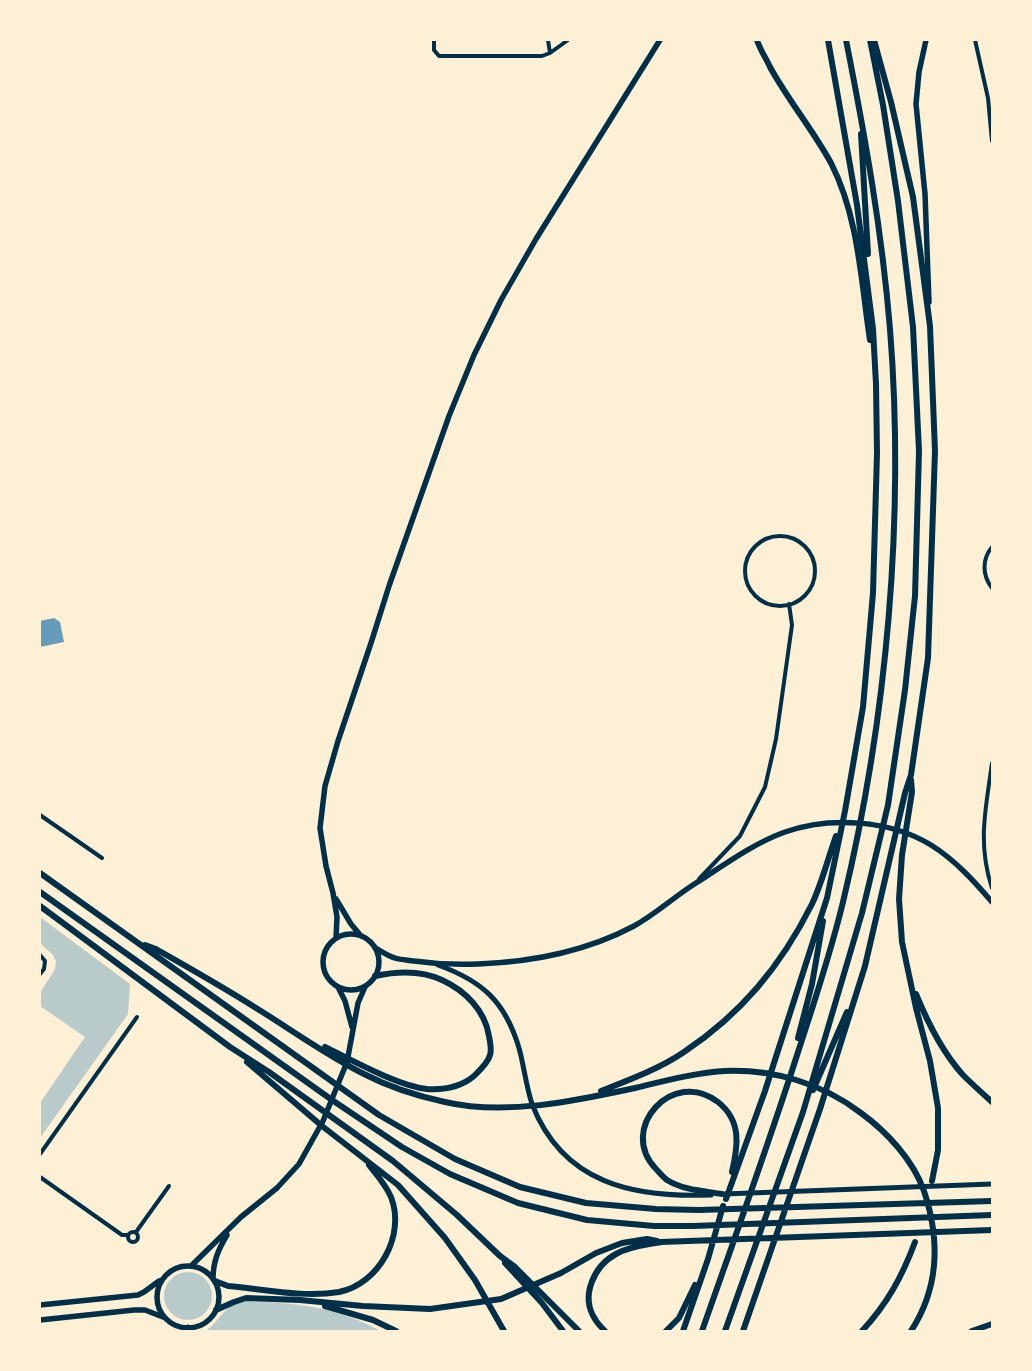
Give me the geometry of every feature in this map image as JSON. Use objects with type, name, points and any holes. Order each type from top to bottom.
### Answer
[{"type":"highway","points":[[757,40],[779,82],[831,163],[848,208],[861,270],[876,384]]},
{"type":"highway","points":[[828,40],[858,206],[869,292]]},
{"type":"highway","points":[[702,1331],[783,1100],[843,904],[865,802],[881,688],[891,596],[896,452],[891,336],[876,204],[846,40]]},
{"type":"highway","points":[[725,1331],[803,1112],[862,913],[888,805],[905,690],[914,596],[918,451],[913,327],[898,201],[883,105],[870,40]]},
{"type":"highway","points":[[743,1331],[820,1109],[866,966],[905,793],[911,775],[928,658],[936,451],[930,326],[913,197],[891,102],[874,40]]},
{"type":"highway","points":[[783,1100],[812,984],[863,707],[873,592],[877,453],[876,384],[869,292],[860,110]]},
{"type":"highway","points":[[911,775],[912,792],[902,855],[899,899],[902,942],[930,1061],[938,1108],[938,1150],[932,1181]]},
{"type":"highway","points":[[584,1098],[635,1078],[682,1053],[717,1027],[742,1005],[766,979],[789,946],[808,911],[844,811]]},
{"type":"highway","points":[[40,874],[379,1115],[455,1159],[520,1187],[586,1203],[656,1209],[699,1210],[992,1201]]},
{"type":"highway","points":[[40,892],[402,1148],[450,1174],[518,1203],[587,1220],[654,1226],[992,1215]]},
{"type":"highway","points":[[724,1196],[765,1091],[827,898]]},
{"type":"highway","points":[[40,906],[230,1047],[269,1072],[393,1161],[457,1215],[545,1302],[579,1331]]},
{"type":"highway","points":[[139,943],[156,949],[364,1074],[413,1094],[447,1103],[478,1107],[534,1105],[584,1098],[701,1073],[767,1073],[823,1089],[853,1106],[871,1120],[901,1151],[921,1184],[930,1208],[936,1254],[933,1278],[926,1301],[911,1331]]},
{"type":"highway","points":[[803,1112],[833,1048],[866,966]]},
{"type":"highway","points":[[303,1038],[398,1081],[427,1089],[455,1087],[469,1080],[480,1071],[490,1055],[490,1041],[487,1024],[479,1008],[443,980],[416,972],[393,972],[375,976]]},
{"type":"highway","points":[[911,981],[923,1011],[946,1051],[963,1074],[992,1102]]},
{"type":"highway","points":[[230,1047],[322,1126],[398,1185],[445,1238],[475,1280],[502,1328]]},
{"type":"highway","points":[[683,1331],[708,1259],[738,1141],[735,1125],[725,1108],[709,1095],[694,1091],[679,1092],[662,1100],[651,1112],[644,1126],[643,1143],[650,1163],[666,1179],[686,1188],[724,1196]]},
{"type":"highway","points":[[214,1280],[228,1286],[323,1294],[341,1291],[354,1286],[376,1271],[386,1256],[393,1238],[395,1219],[391,1198],[382,1180],[362,1156]]},
{"type":"highway","points":[[605,1331],[594,1318],[588,1299],[592,1278],[601,1265],[615,1254],[630,1248],[661,1242],[992,1230]]},
{"type":"highway","points":[[216,1310],[246,1298],[430,1309],[502,1299],[561,1273],[596,1253],[622,1243],[648,1239],[661,1242]]},
{"type":"highway","points":[[862,1331],[879,1313],[894,1289],[906,1266],[915,1242]]},
{"type":"highway","points":[[666,1331],[679,1318],[708,1259]]},
{"type":"highway","points":[[300,1300],[345,1310],[396,1331]]},
{"type":"highway","points":[[545,1302],[563,1331]]},
{"type":"highway","points":[[972,1331],[992,1324]]},
{"type":"main road","points":[[336,938],[337,917],[320,828],[325,786],[352,694],[369,650],[389,586],[449,416],[474,355],[501,300],[536,239],[660,40]]},
{"type":"main road","points":[[926,40],[916,104],[925,194],[930,326]]},
{"type":"main road","points":[[375,948],[395,958],[435,964],[508,963],[564,954],[592,945],[635,925],[695,883],[761,843],[785,832],[812,826],[842,823],[872,824],[899,831],[931,844],[974,881],[992,902]]},
{"type":"main road","points":[[191,1266],[195,1260],[289,1176],[299,1164],[324,1121],[337,1089],[347,1062],[358,1003],[365,987],[375,976],[379,958],[375,948],[361,936],[342,910],[333,893]]},
{"type":"main road","points":[[361,936],[345,934],[336,938],[324,951],[322,964],[327,978],[338,987],[344,990],[357,990],[365,987]]},
{"type":"main road","points":[[435,964],[460,973],[477,983],[493,997],[504,1013],[512,1030],[532,1104],[546,1130],[559,1150],[575,1164],[592,1176],[609,1183],[637,1191],[679,1196],[724,1196],[992,1184]]},
{"type":"main road","points":[[338,987],[345,1001],[353,1029]]},
{"type":"main road","points":[[40,1320],[146,1310],[163,1316],[172,1323],[188,1329],[198,1326],[208,1320],[216,1310],[219,1291],[214,1280],[213,1269],[216,1256],[230,1229]]},
{"type":"main road","points":[[40,1305],[138,1295],[178,1267],[191,1266],[202,1270],[214,1280]]},
{"type":"main road","points":[[162,1278],[157,1301],[163,1316]]},
{"type":"street","points":[[434,40],[434,50],[439,56],[532,56],[550,53],[568,40]]},
{"type":"street","points":[[548,40],[550,53]]},
{"type":"street","points":[[975,40],[988,98],[992,140]]},
{"type":"street","points":[[790,537],[806,547],[811,555],[814,565],[812,584],[799,600],[789,604],[766,603],[756,597],[749,588],[745,576],[747,559],[756,544],[766,538],[790,537]]},
{"type":"street","points":[[992,547],[984,563],[984,574],[992,588]]},
{"type":"street","points":[[695,883],[740,836],[765,787],[776,739],[792,626],[789,604]]},
{"type":"street","points":[[992,763],[983,827],[984,858],[992,888]]},
{"type":"street","points":[[40,815],[102,858]]},
{"type":"street","points":[[40,955],[45,961],[44,969],[40,974]]},
{"type":"street","points":[[40,1154],[137,1017]]},
{"type":"street","points":[[40,1177],[122,1235],[136,1232],[169,1186]]},
{"type":"street","points":[[128,1235],[129,1240],[136,1241],[138,1237],[136,1232]]},
{"type":"shaded area","points":[[40,917],[130,984],[128,1014],[40,1138],[40,1103],[85,1037],[40,1006],[40,993],[55,969],[56,961],[53,955],[40,943]]},
{"type":"shaded area","points":[[188,1272],[197,1274],[205,1279],[210,1287],[212,1296],[210,1305],[205,1313],[197,1318],[188,1320],[179,1318],[171,1313],[166,1305],[164,1296],[166,1287],[171,1279],[179,1274]]},
{"type":"shaded area","points":[[247,1301],[292,1304],[325,1309],[381,1331],[205,1331],[227,1309],[235,1304]]},
{"type":"water","points":[[54,618],[60,622],[64,642],[40,647],[40,621]]}]
